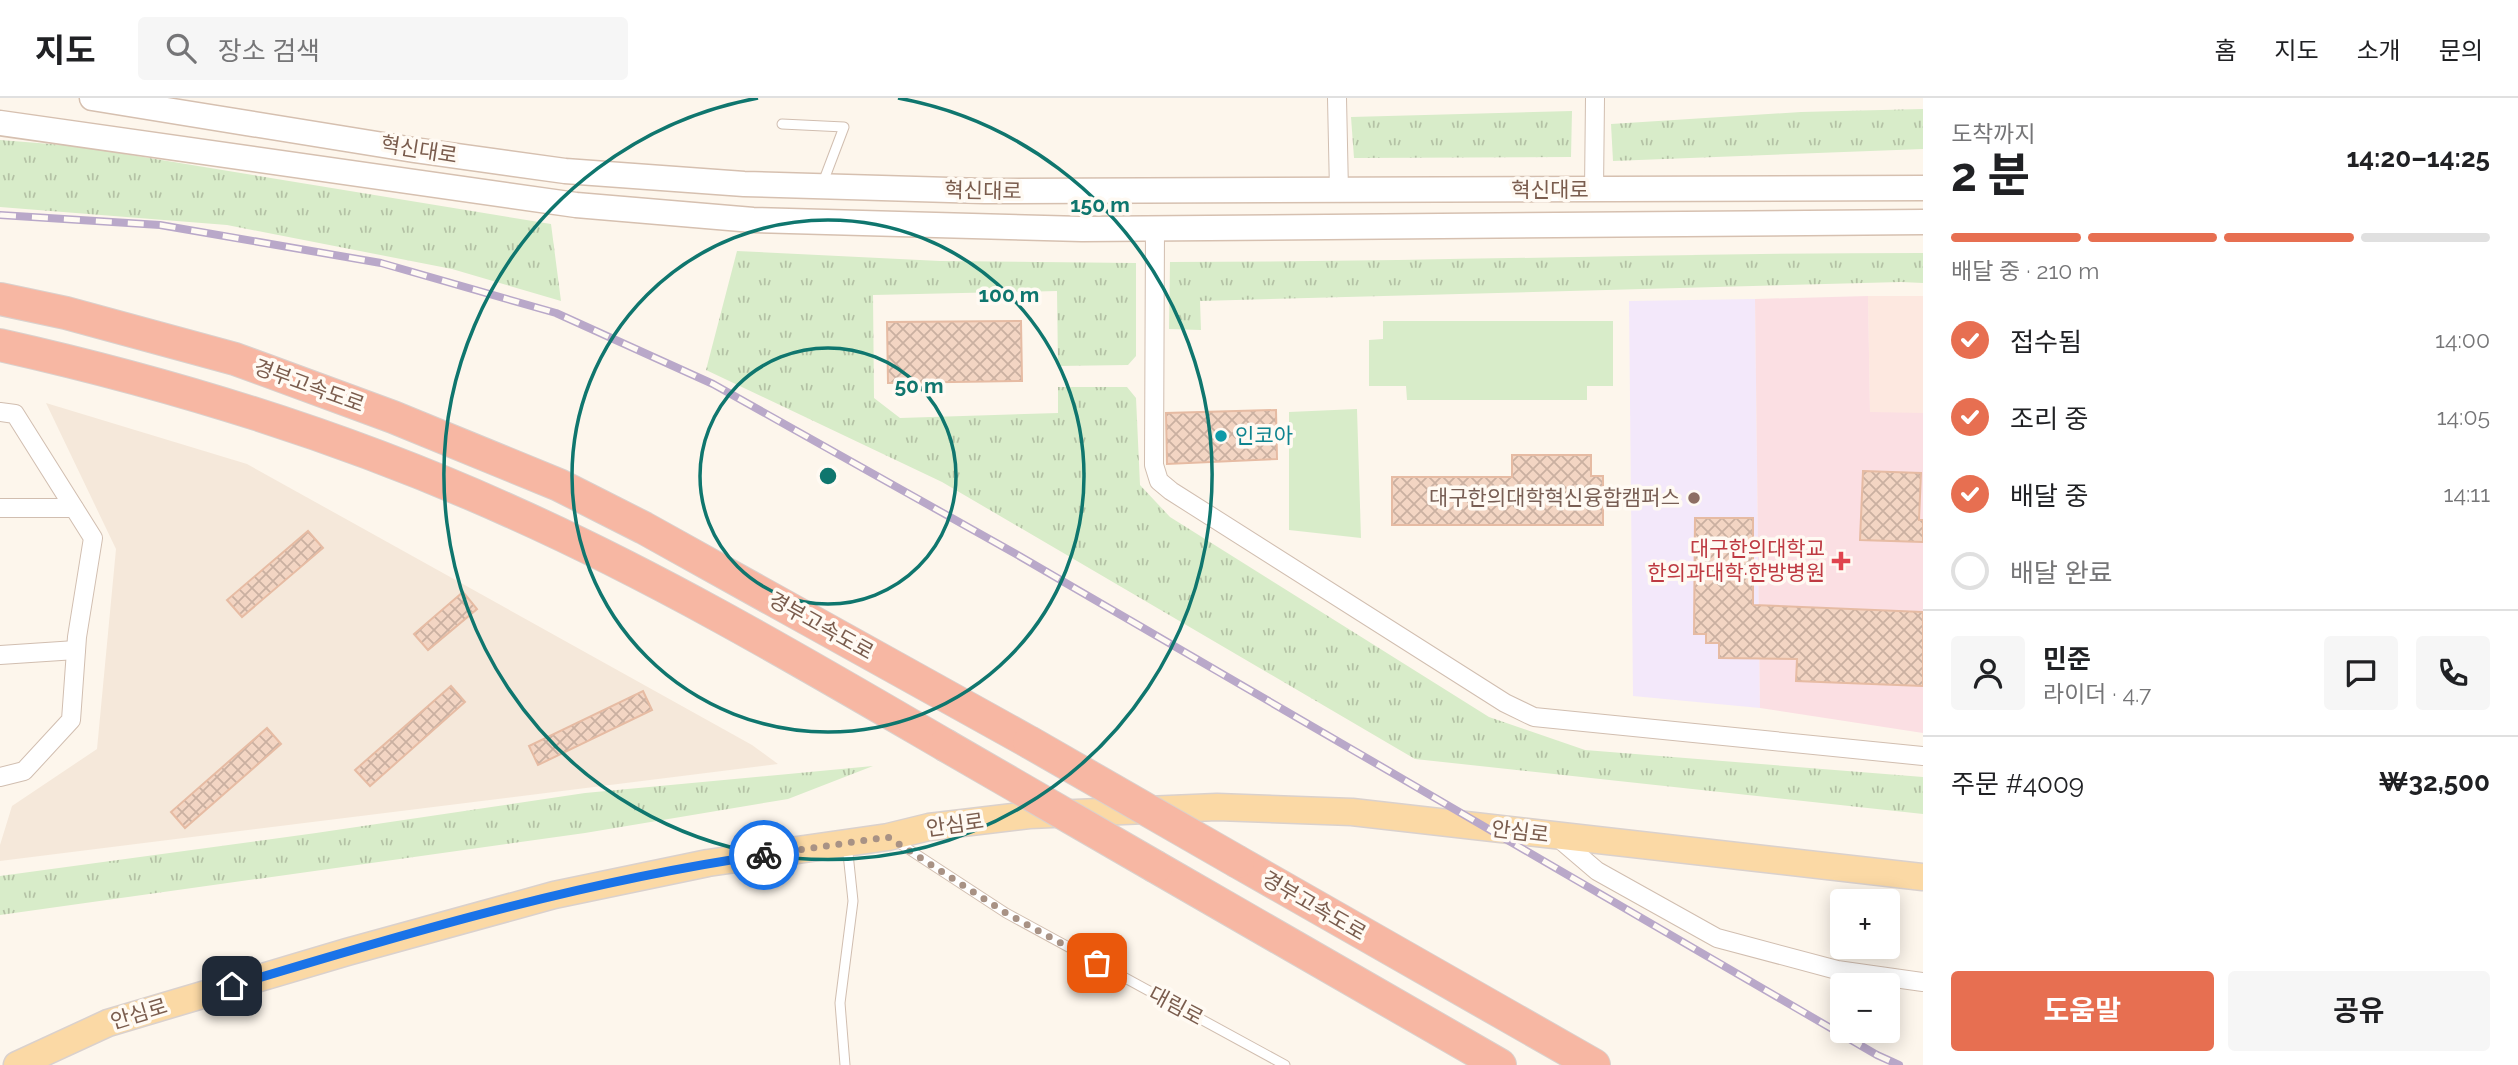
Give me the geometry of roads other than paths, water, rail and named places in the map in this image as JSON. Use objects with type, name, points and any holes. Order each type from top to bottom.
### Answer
[{"type":"highway","name":"경부고속도로","points":[[0,299],[66,313],[235,359],[318,387],[547,480],[644,527],[1029,742],[1594,1065]]},
{"type":"highway","name":"경부고속도로","points":[[0,345],[108,371],[285,424],[391,462],[513,512],[695,603],[1500,1065]]},
{"type":"main road","name":"혁신대로","points":[[92,98],[156,103],[414,150],[565,171],[744,184],[985,191],[1923,188]]},
{"type":"main road","points":[[0,123],[576,205],[753,220],[1082,229],[1923,222]]},
{"type":"main road","name":"안심로","points":[[17,1065],[108,1023],[347,952],[554,895],[708,863],[888,837],[929,827],[1029,816],[1216,807],[1352,813],[1923,877]]},
{"type":"street","points":[[1337,98],[1339,191]]},
{"type":"street","points":[[1594,190],[1595,98]]},
{"type":"street","points":[[1155,228],[1154,465],[1159,481],[1171,492],[1505,703],[1534,717],[1923,756]]},
{"type":"street","points":[[0,412],[15,414],[93,538],[76,650],[71,720],[24,771],[0,777]]},
{"type":"street","points":[[0,508],[74,508]]},
{"type":"street","points":[[0,655],[76,650]]},
{"type":"street","points":[[1556,836],[1597,871],[1717,938],[1837,970],[1923,982]]},
{"type":"lane","points":[[782,124],[844,127],[822,187]]},
{"type":"lane","name":"대림로","points":[[888,837],[1006,913],[1285,1065]]},
{"type":"lane","points":[[845,1065],[840,1003],[853,901],[847,843]]},
{"type":"railway","points":[[0,215],[160,225],[381,263],[556,313],[713,384],[1016,554],[1877,1055],[1899,1065]]},
{"type":"place","name":"인코아","points":[[1221,436]]},
{"type":"place","name":"대구한의대학혁신융합캠퍼스","points":[[1694,498]]},
{"type":"place","name":"대구한의대학교 한의과대학·한방병원","points":[[1841,561]]}]
